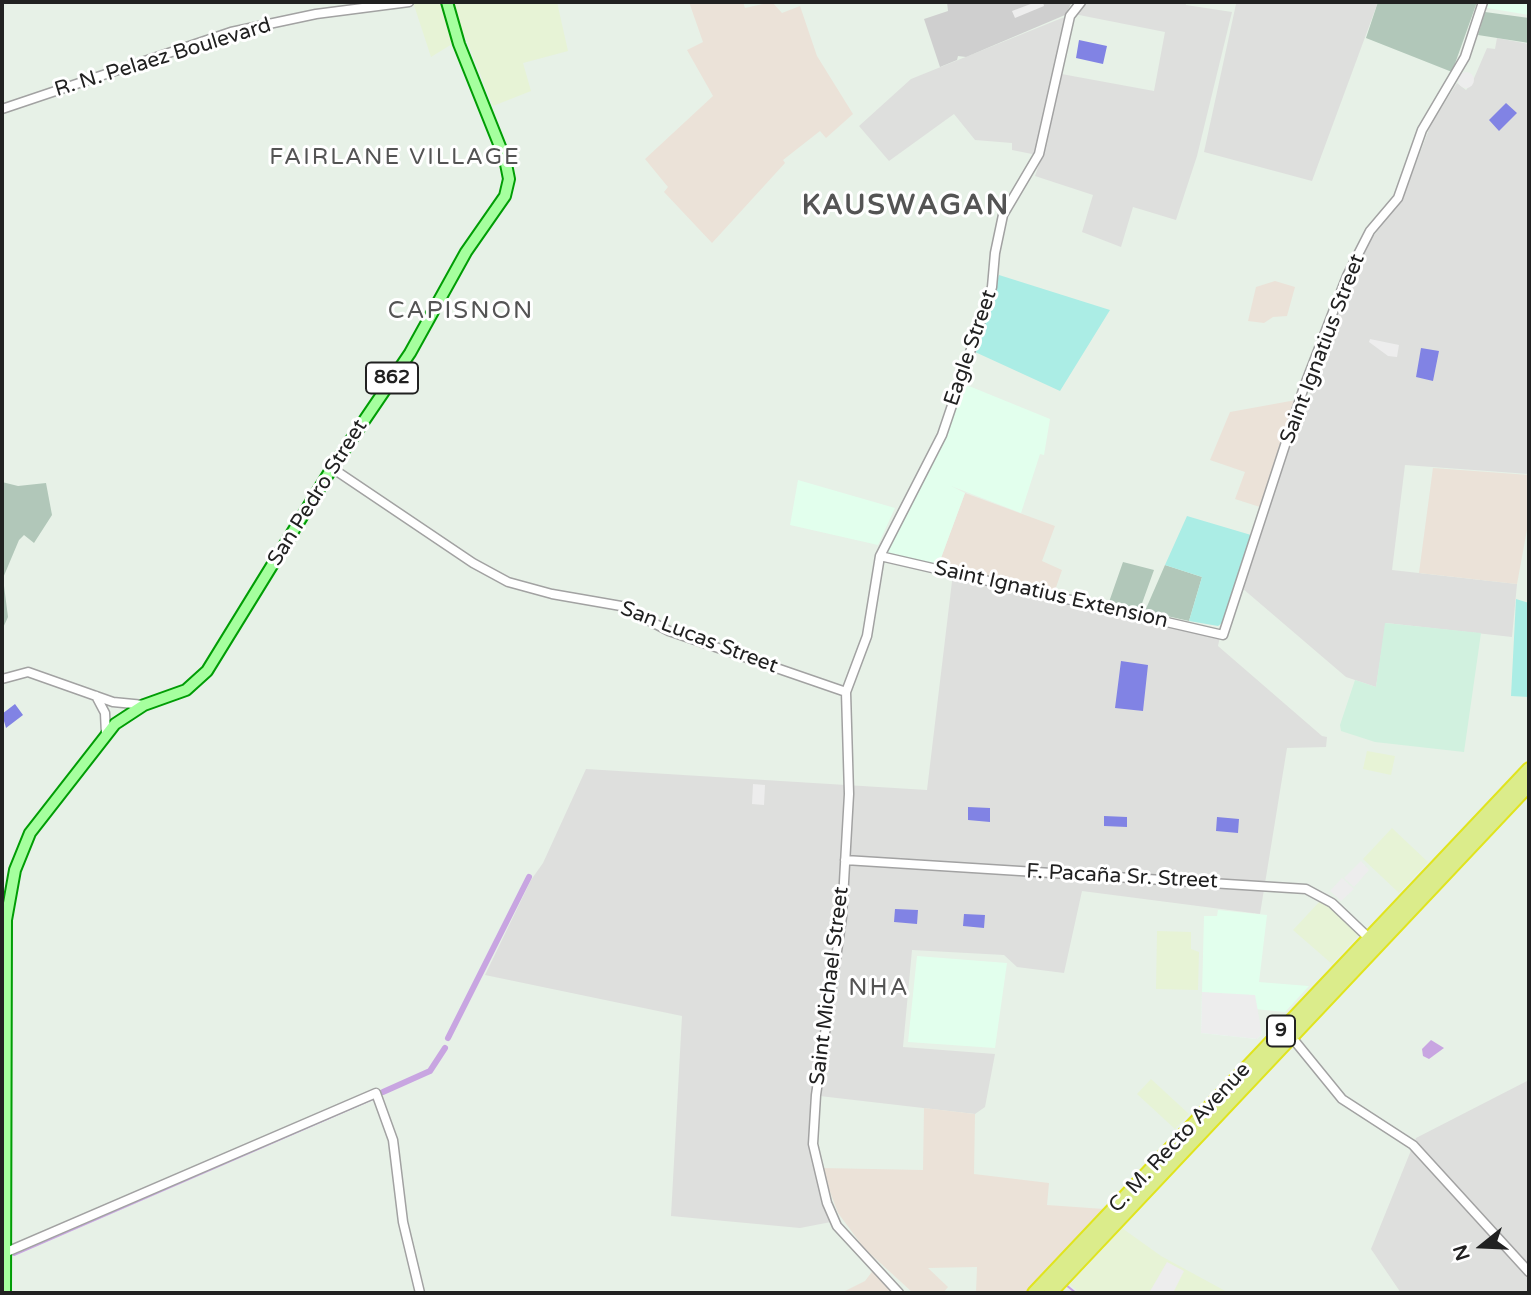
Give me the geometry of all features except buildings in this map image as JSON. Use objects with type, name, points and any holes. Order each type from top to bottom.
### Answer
[{"type":"highway","name":"C. M. Recto Avenue","points":[[1374,942],[1529,769]]},
{"type":"highway","name":"C. M. Recto Avenue","points":[[1050,1293],[1288,1033],[1529,785]]},
{"type":"highway","name":"C. M. Recto Avenue","points":[[1034,1293],[1288,1033]]},
{"type":"main road","name":"San Pedro Street","points":[[144,705],[186,690],[202,676],[332,468],[410,353],[458,265],[508,190],[509,178],[505,159],[459,44],[447,2]]},
{"type":"main road","name":"862","points":[[5,1293],[5,944],[8,895],[30,833],[106,734],[125,716],[144,705]]},
{"type":"street","name":"R. N. Pelaez Boulevard","points":[[2,109],[230,33],[316,14],[409,2]]},
{"type":"street","name":"Eagle Street","points":[[846,692],[867,636],[880,555],[942,436],[992,287],[995,253],[1003,215],[1039,154],[1070,16],[1081,2]]},
{"type":"street","name":"Saint Ignatius Street","points":[[1223,635],[1301,397],[1347,276],[1370,231],[1398,198],[1422,130],[1465,57],[1483,2]]},
{"type":"street","name":"San Lucas Street","points":[[332,468],[473,563],[508,582],[552,594],[621,606],[672,632],[846,692]]},
{"type":"street","name":"Saint Ignatius Extension","points":[[880,555],[1223,635]]},
{"type":"street","name":"San Pedro Street","points":[[2,678],[28,672],[113,702],[144,705]]},
{"type":"street","name":"Saint Michael Street","points":[[846,692],[849,780],[845,860],[839,946],[816,1095],[814,1152],[837,1226],[899,1293]]},
{"type":"street","points":[[96,696],[105,713],[106,734]]},
{"type":"street","name":"F. Pacaña Sr. Street","points":[[845,860],[1299,887],[1317,892],[1374,942]]},
{"type":"street","points":[[1288,1033],[1342,1099],[1413,1145],[1529,1272]]},
{"type":"street","points":[[4,1254],[376,1093],[393,1140],[403,1222],[420,1293]]},
{"type":"shaded area","points":[[413,2],[557,2],[568,51],[523,63],[531,91],[493,106],[465,36],[431,57]]},
{"type":"shaded area","points":[[689,2],[743,2],[745,8],[772,2],[782,13],[800,6],[817,56],[853,114],[826,138],[820,131],[783,160],[785,163],[712,243],[664,192],[668,187],[645,159],[713,96],[687,50],[703,42]]},
{"type":"shaded area","points":[[947,2],[1077,2],[1071,4],[1065,15],[966,57],[958,56],[957,60],[940,67],[924,19],[948,11]]},
{"type":"shaded area","points":[[1043,2],[1044,6],[1015,18],[1012,11]]},
{"type":"shaded area","points":[[1084,2],[1185,2],[1186,5],[1232,12],[1197,156],[1176,220],[1133,207],[1121,247],[1082,232],[1093,195],[1035,176],[1042,156],[1012,150],[1012,143],[975,140],[954,114],[889,161],[859,126],[911,79],[1067,16],[1056,73],[1154,91],[1165,32],[1074,14]]},
{"type":"shaded area","points":[[1210,2],[1378,2],[1312,181],[1204,152],[1236,4]]},
{"type":"shaded area","points":[[1378,2],[1477,2],[1452,72],[1366,38]]},
{"type":"shaded area","points":[[1488,2],[1529,2],[1529,15],[1487,8]]},
{"type":"shaded area","points":[[1485,12],[1529,18],[1529,43],[1478,35]]},
{"type":"shaded area","points":[[1497,38],[1529,44],[1529,474],[1405,465],[1392,570],[1517,584],[1512,637],[1386,623],[1376,687],[1346,677],[1242,588],[1305,398],[1314,400],[1308,391],[1350,280],[1369,242],[1403,197],[1431,124],[1457,83],[1466,90],[1472,83],[1487,48],[1495,49]]},
{"type":"shaded area","points":[[1079,40],[1107,46],[1103,64],[1076,58]]},
{"type":"shaded area","points":[[1466,72],[1474,80],[1466,88],[1458,80]]},
{"type":"shaded area","points":[[1506,103],[1517,113],[1499,131],[1489,120]]},
{"type":"shaded area","points":[[999,275],[1110,310],[1060,391],[975,352]]},
{"type":"shaded area","points":[[1275,281],[1295,287],[1287,316],[1273,317],[1264,323],[1248,321],[1256,287]]},
{"type":"shaded area","points":[[1370,339],[1399,345],[1397,357],[1388,356],[1369,342]]},
{"type":"shaded area","points":[[1421,348],[1439,351],[1433,381],[1416,377]]},
{"type":"shaded area","points":[[964,384],[1050,419],[1044,455],[1040,454],[1021,513],[951,486],[965,493],[938,566],[887,553]]},
{"type":"shaded area","points":[[1296,400],[1260,507],[1235,499],[1245,472],[1210,460],[1230,412]]},
{"type":"shaded area","points":[[1433,468],[1529,475],[1529,519],[1517,584],[1419,573]]},
{"type":"shaded area","points":[[798,480],[895,508],[878,545],[790,525]]},
{"type":"shaded area","points":[[2,482],[18,486],[46,483],[52,515],[34,543],[24,535],[19,540],[3,578],[8,617],[2,630]]},
{"type":"shaded area","points":[[965,493],[1055,526],[1042,561],[1062,570],[1053,596],[938,566]]},
{"type":"shaded area","points":[[1187,516],[1251,535],[1222,623],[1218,626],[1189,621],[1202,577],[1165,565]]},
{"type":"shaded area","points":[[1123,562],[1154,570],[1140,609],[1109,602]]},
{"type":"shaded area","points":[[1165,565],[1202,577],[1189,621],[1145,611]]},
{"type":"shaded area","name":"NHA","points":[[953,573],[1220,636],[1218,646],[1322,736],[1327,737],[1326,747],[1287,748],[1260,914],[1082,891],[1064,973],[1017,967],[1004,955],[912,950],[903,1047],[995,1054],[985,1107],[975,1114],[811,1095],[810,1149],[831,1222],[800,1228],[671,1216],[682,1016],[485,975],[531,880],[543,863],[586,769],[927,790]]},
{"type":"shaded area","points":[[1516,599],[1529,603],[1529,697],[1511,696]]},
{"type":"shaded area","points":[[1385,623],[1481,633],[1464,752],[1375,742],[1341,731],[1340,725],[1355,680],[1376,687]]},
{"type":"shaded area","points":[[1121,661],[1148,665],[1143,711],[1115,708]]},
{"type":"shaded area","points":[[15,704],[23,715],[6,728],[2,714]]},
{"type":"shaded area","points":[[1367,751],[1395,756],[1391,775],[1363,769]]},
{"type":"shaded area","points":[[753,784],[765,785],[764,805],[752,804]]},
{"type":"shaded area","points":[[968,807],[990,808],[990,822],[968,820]]},
{"type":"shaded area","points":[[1104,816],[1127,817],[1127,827],[1104,826]]},
{"type":"shaded area","points":[[1217,817],[1239,819],[1238,833],[1216,831]]},
{"type":"shaded area","points":[[1392,828],[1428,862],[1399,893],[1363,859]]},
{"type":"shaded area","points":[[1361,861],[1369,870],[1354,887],[1344,878]]},
{"type":"shaded area","points":[[1342,878],[1354,889],[1341,901],[1330,891]]},
{"type":"shaded area","points":[[1321,900],[1360,934],[1332,964],[1293,930]]},
{"type":"shaded area","points":[[895,909],[918,910],[917,924],[894,922]]},
{"type":"shaded area","points":[[1218,910],[1267,915],[1259,982],[1309,986],[1285,1012],[1255,1009],[1262,1034],[1257,1039],[1201,1033],[1204,916],[1217,916]]},
{"type":"shaded area","points":[[964,914],[985,915],[984,928],[963,926]]},
{"type":"shaded area","points":[[1157,931],[1191,932],[1191,949],[1199,952],[1198,990],[1156,989]]},
{"type":"shaded area","points":[[917,956],[1007,963],[995,1048],[908,1042]]},
{"type":"shaded area","points":[[1202,992],[1255,995],[1262,1034],[1257,1039],[1201,1033]]},
{"type":"shaded area","points":[[1431,1040],[1444,1048],[1429,1059],[1423,1056],[1422,1049]]},
{"type":"shaded area","points":[[1151,1079],[1189,1114],[1175,1129],[1137,1094]]},
{"type":"shaded area","points":[[1529,1080],[1529,1293],[1401,1293],[1371,1249],[1416,1138]]},
{"type":"shaded area","points":[[924,1108],[975,1114],[974,1174],[1049,1183],[1047,1205],[1104,1209],[1024,1293],[976,1292],[977,1267],[928,1268],[948,1287],[943,1293],[913,1293],[864,1248],[838,1213],[821,1168],[923,1170]]},
{"type":"shaded area","points":[[1122,1228],[1161,1256],[1229,1293],[1079,1293],[1070,1284]]},
{"type":"shaded area","points":[[1167,1262],[1184,1271],[1173,1293],[1149,1293]]},
{"type":"shaded area","points":[[874,1269],[900,1293],[841,1293],[865,1281]]},
{"type":"waterway","points":[[448,1038],[529,877]]},
{"type":"waterway","points":[[383,1092],[430,1071],[445,1048]]},
{"type":"waterway","points":[[14,1255],[373,1099]]},
{"type":"waterway","points":[[1066,1285],[1076,1293]]},
{"type":"district","name":"FAIRLANE VILLAGE","points":[[395,158]]},
{"type":"district","name":"KAUSWAGAN","points":[[906,207]]},
{"type":"district","name":"CAPISNON","points":[[461,312]]},
{"type":"district","name":"NHA","points":[[879,989]]}]
